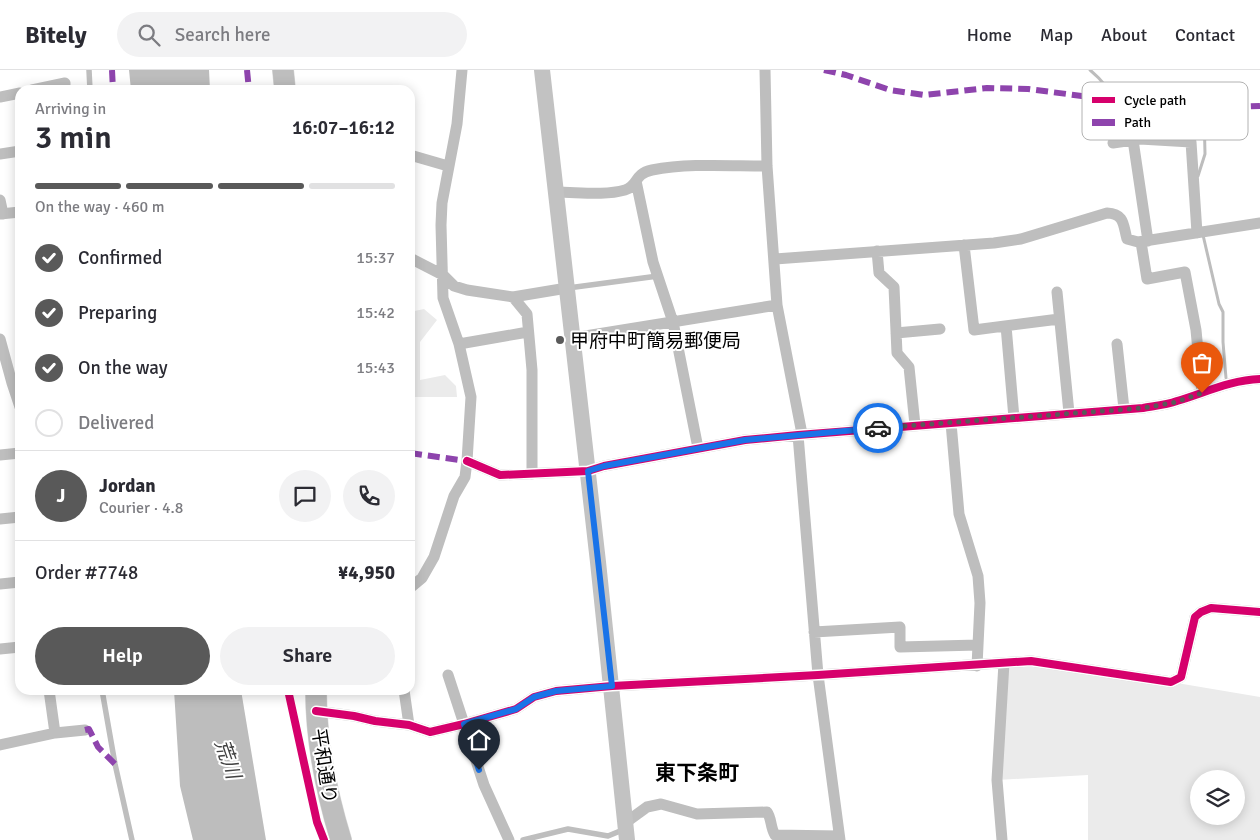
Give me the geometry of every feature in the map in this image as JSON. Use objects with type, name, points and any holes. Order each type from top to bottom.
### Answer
[{"type":"highway","points":[[283,70],[284,85]]},
{"type":"highway","name":"平和通り","points":[[316,695],[322,765],[331,807],[341,840]]},
{"type":"street","points":[[415,584],[422,578],[434,557],[454,496],[465,477],[467,461],[471,397],[458,344],[443,298],[442,275],[442,203],[457,124],[462,70]]},
{"type":"street","points":[[542,70],[612,686],[626,830]]},
{"type":"street","points":[[626,830],[647,807],[661,804],[697,814],[766,812],[770,816],[771,829],[775,834],[839,838],[818,675],[800,434],[777,304],[767,166],[765,70]]},
{"type":"street","points":[[53,85],[65,82],[65,85]]},
{"type":"street","points":[[0,97],[15,94]]},
{"type":"street","points":[[1133,140],[1147,279],[1185,272],[1196,330],[1202,393]]},
{"type":"street","points":[[1113,143],[1133,140],[1191,142],[1197,233]]},
{"type":"street","points":[[0,154],[15,152]]},
{"type":"street","points":[[415,157],[448,166]]},
{"type":"street","points":[[556,192],[606,193],[626,190],[633,185],[640,174],[650,171],[683,167],[767,166]]},
{"type":"street","points":[[636,181],[653,262],[673,322],[698,448]]},
{"type":"street","points":[[0,200],[2,214],[15,213]]},
{"type":"street","points":[[774,259],[1021,239],[1107,213],[1120,216],[1127,240],[1144,241],[1260,223]]},
{"type":"street","points":[[964,245],[974,330],[1059,319]]},
{"type":"street","points":[[877,251],[879,273],[894,287],[897,353],[910,367],[915,425]]},
{"type":"street","points":[[415,261],[442,275],[454,286],[467,290],[513,297],[567,288]]},
{"type":"street","points":[[1056,292],[1069,413]]},
{"type":"street","points":[[513,297],[527,314],[532,370],[532,474]]},
{"type":"street","points":[[573,338],[777,304]]},
{"type":"street","points":[[1006,326],[1014,418]]},
{"type":"street","points":[[896,333],[940,329]]},
{"type":"street","points":[[458,344],[528,332]]},
{"type":"street","points":[[0,339],[6,384],[15,398]]},
{"type":"street","points":[[1117,344],[1124,409]]},
{"type":"street","points":[[467,461],[500,475],[588,471],[604,466],[745,440],[1124,409],[1176,402],[1249,379],[1260,379]]},
{"type":"street","points":[[951,423],[959,514],[978,576],[980,603],[977,666]]},
{"type":"street","points":[[0,455],[15,454]]},
{"type":"street","points":[[0,519],[15,518]]},
{"type":"street","points":[[0,584],[15,582]]},
{"type":"street","points":[[316,712],[409,725],[430,732],[516,709],[534,697],[556,691],[612,686],[977,666],[1031,661],[1171,682],[1181,677],[1195,617],[1201,612],[1211,608],[1260,612]]},
{"type":"street","points":[[814,632],[900,627],[900,647],[978,645]]},
{"type":"street","points":[[0,649],[15,648]]},
{"type":"street","points":[[1002,840],[997,780],[1004,664]]},
{"type":"street","points":[[448,675],[484,785],[510,840]]},
{"type":"street","points":[[50,695],[54,733]]},
{"type":"street","points":[[405,695],[409,725]]},
{"type":"street","points":[[0,745],[54,733],[85,730]]},
{"type":"lane","points":[[89,70],[90,85]]},
{"type":"lane","points":[[567,288],[658,276]]},
{"type":"lane","points":[[103,695],[115,764],[132,840]]},
{"type":"lane","points":[[523,840],[568,829],[608,836],[626,830]]},
{"type":"shaded area","points":[[424,309],[437,320],[420,342],[420,380],[445,375],[456,386],[457,397],[415,397],[415,311]]},
{"type":"shaded area","points":[[1004,663],[1171,682],[1260,697],[1260,840],[1088,840],[1088,775],[997,780]]},
{"type":"water","points":[[129,70],[209,70],[210,85],[130,85]]},
{"type":"water","name":"荒川","points":[[174,695],[242,695],[266,840],[193,840],[180,786]]},
{"type":"waterway","points":[[1090,70],[1102,82]]},
{"type":"waterway","points":[[1198,176],[1205,154],[1205,140]]},
{"type":"waterway","points":[[1203,235],[1219,304],[1223,312],[1226,378]]},
{"type":"marked path","points":[[112,70],[113,85]]},
{"type":"marked path","points":[[247,70],[248,85]]},
{"type":"marked path","points":[[824,70],[846,75],[890,90],[924,95],[987,88],[1028,89],[1082,96]]},
{"type":"marked path","points":[[1248,106],[1260,106]]},
{"type":"marked path","points":[[415,454],[467,461]]},
{"type":"marked path","points":[[85,730],[89,729],[98,747],[115,764]]},
{"type":"cycle path","points":[[467,461],[500,475],[588,471],[604,466],[745,440],[1143,408],[1173,402],[1228,384],[1260,379]]},
{"type":"cycle path","points":[[316,711],[409,725],[430,732],[516,709],[534,697],[556,691],[1031,661],[1171,682],[1181,677],[1195,617],[1201,612],[1211,608],[1260,612]]},
{"type":"cycle path","points":[[289,695],[317,822],[324,840]]},
{"type":"way so far","points":[[878,428],[1143,408],[1176,402],[1202,393]]},
{"type":"place","name":"甲府中町簡易郵便局","points":[[560,340]]},
{"type":"district","name":"東下条町","points":[[697,773]]},
{"type":"route","points":[[479,770],[464,724],[516,709],[534,697],[556,691],[612,686],[588,471],[604,466],[745,440],[878,428]]}]
